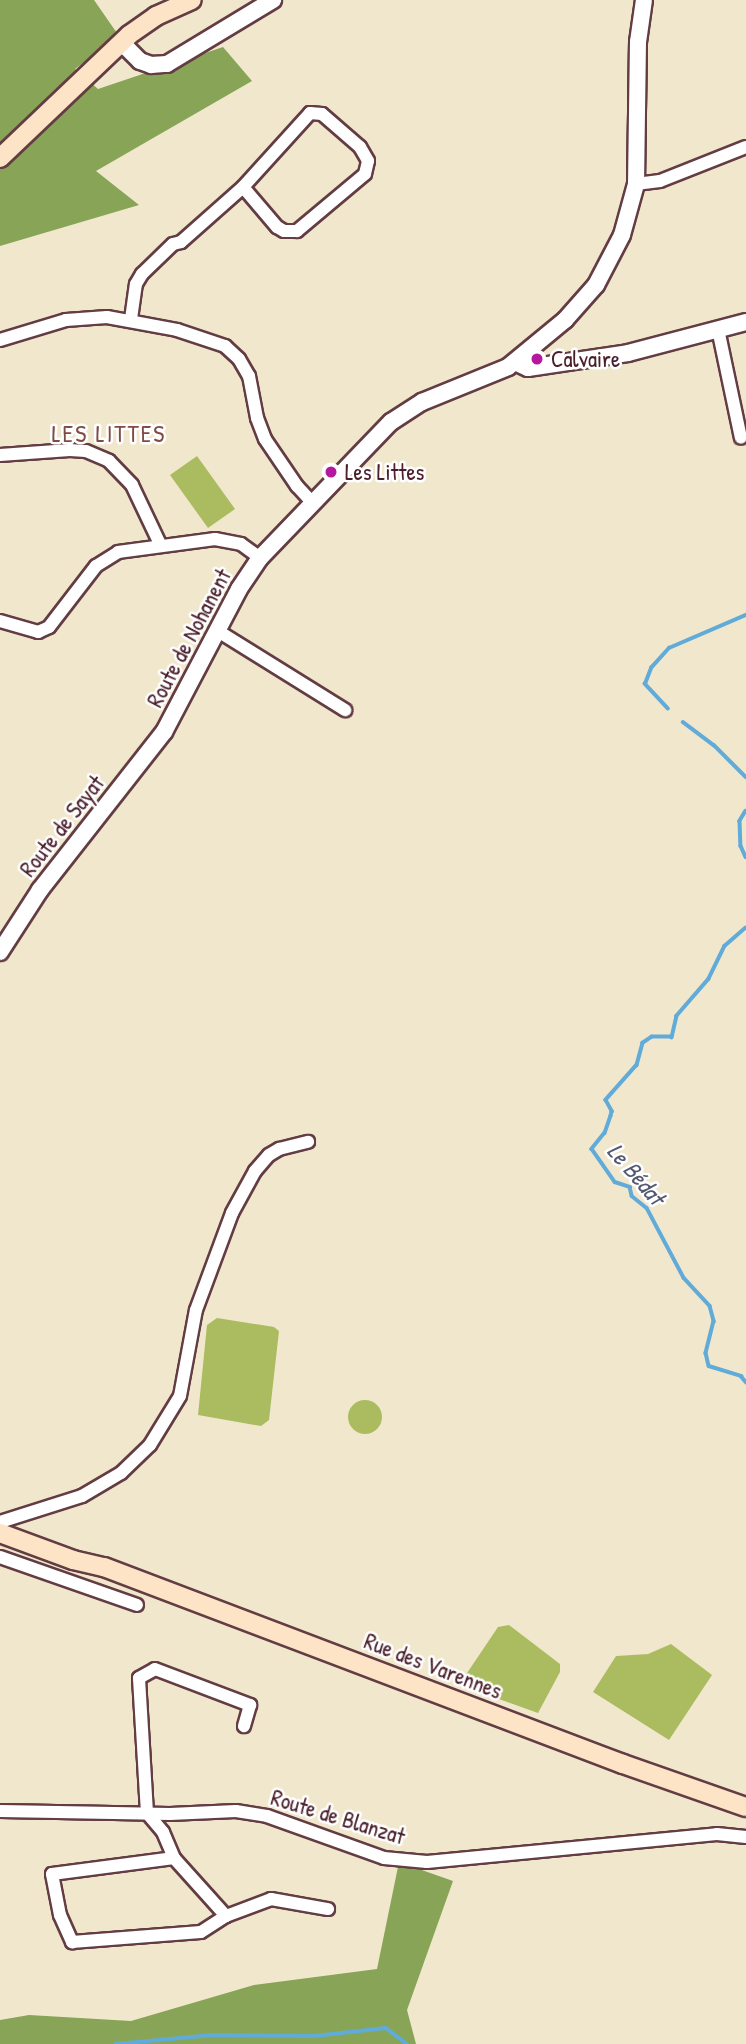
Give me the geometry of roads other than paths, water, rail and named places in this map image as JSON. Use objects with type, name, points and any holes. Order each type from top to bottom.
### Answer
[{"type":"main road","points":[[0,158],[121,42],[156,16],[192,0]]},
{"type":"main road","name":"Rue des Varennes","points":[[0,1521],[75,1551],[104,1567],[622,1764],[746,1807]]},
{"type":"main road","name":"Rue des Varennes","points":[[0,1533],[73,1560],[104,1567]]},
{"type":"street","points":[[121,42],[140,61],[151,65],[167,64],[273,0]]},
{"type":"street","name":"Route de Nohanent","points":[[138,765],[173,718],[239,589],[260,558],[391,422],[405,411],[490,376],[515,362],[565,320],[596,285],[622,235],[636,184],[638,42],[644,0]]},
{"type":"street","points":[[131,319],[136,284],[142,274],[173,244],[181,242],[243,187],[310,113],[322,114],[360,147],[368,161],[365,174],[297,231],[284,231],[277,227],[243,187]]},
{"type":"street","points":[[636,184],[660,181],[746,147]]},
{"type":"street","points":[[0,340],[65,320],[96,317],[131,319],[214,341],[234,353],[249,376],[257,418],[265,439],[297,486],[313,503]]},
{"type":"street","points":[[515,362],[527,368],[638,351],[746,322]]},
{"type":"street","points":[[718,329],[741,438]]},
{"type":"street","points":[[0,455],[70,450],[86,451],[109,461],[132,485],[160,544]]},
{"type":"street","points":[[0,621],[38,632],[49,627],[104,558],[118,552],[160,544],[215,539],[241,544],[260,558]]},
{"type":"street","points":[[218,631],[345,710]]},
{"type":"street","name":"Route de Sayat","points":[[0,952],[40,890],[138,765]]},
{"type":"street","points":[[0,1521],[82,1496],[121,1473],[150,1445],[180,1395],[196,1310],[232,1213],[255,1171],[269,1155],[279,1149],[308,1142]]},
{"type":"street","points":[[0,1557],[136,1605]]},
{"type":"street","points":[[226,1916],[174,1858],[163,1832],[147,1813],[139,1678],[155,1669],[250,1705],[244,1726]]},
{"type":"street","name":"Route de Blanzat","points":[[0,1811],[250,1812],[360,1852],[405,1861],[469,1860],[717,1834],[746,1837]]},
{"type":"street","points":[[174,1858],[52,1874],[60,1915],[72,1942],[201,1931],[226,1916],[271,1899],[328,1909]]},
{"type":"waterway","points":[[668,709],[645,684],[651,668],[669,648],[746,615]]},
{"type":"waterway","name":"Le Bédat","points":[[683,722],[714,745],[746,777]]},
{"type":"waterway","name":"Le Bédat","points":[[746,811],[740,821],[741,846],[746,857]]},
{"type":"waterway","name":"Le Bédat","points":[[746,928],[725,946],[709,979],[677,1016],[672,1037],[652,1037],[643,1043],[637,1065],[606,1100],[612,1111],[611,1116],[605,1133],[592,1149],[615,1182],[630,1187],[632,1196],[647,1208],[684,1278],[710,1306],[714,1321],[706,1353],[709,1366],[741,1376],[746,1382]]},
{"type":"waterway","points":[[116,2044],[213,2035],[314,2036],[386,2028],[407,2044]]},
{"type":"place","name":"Calvaire","points":[[537,359]]},
{"type":"place","name":"Les Littes","points":[[331,472]]},
{"type":"district","name":"LES LITTES","points":[[109,434]]}]
